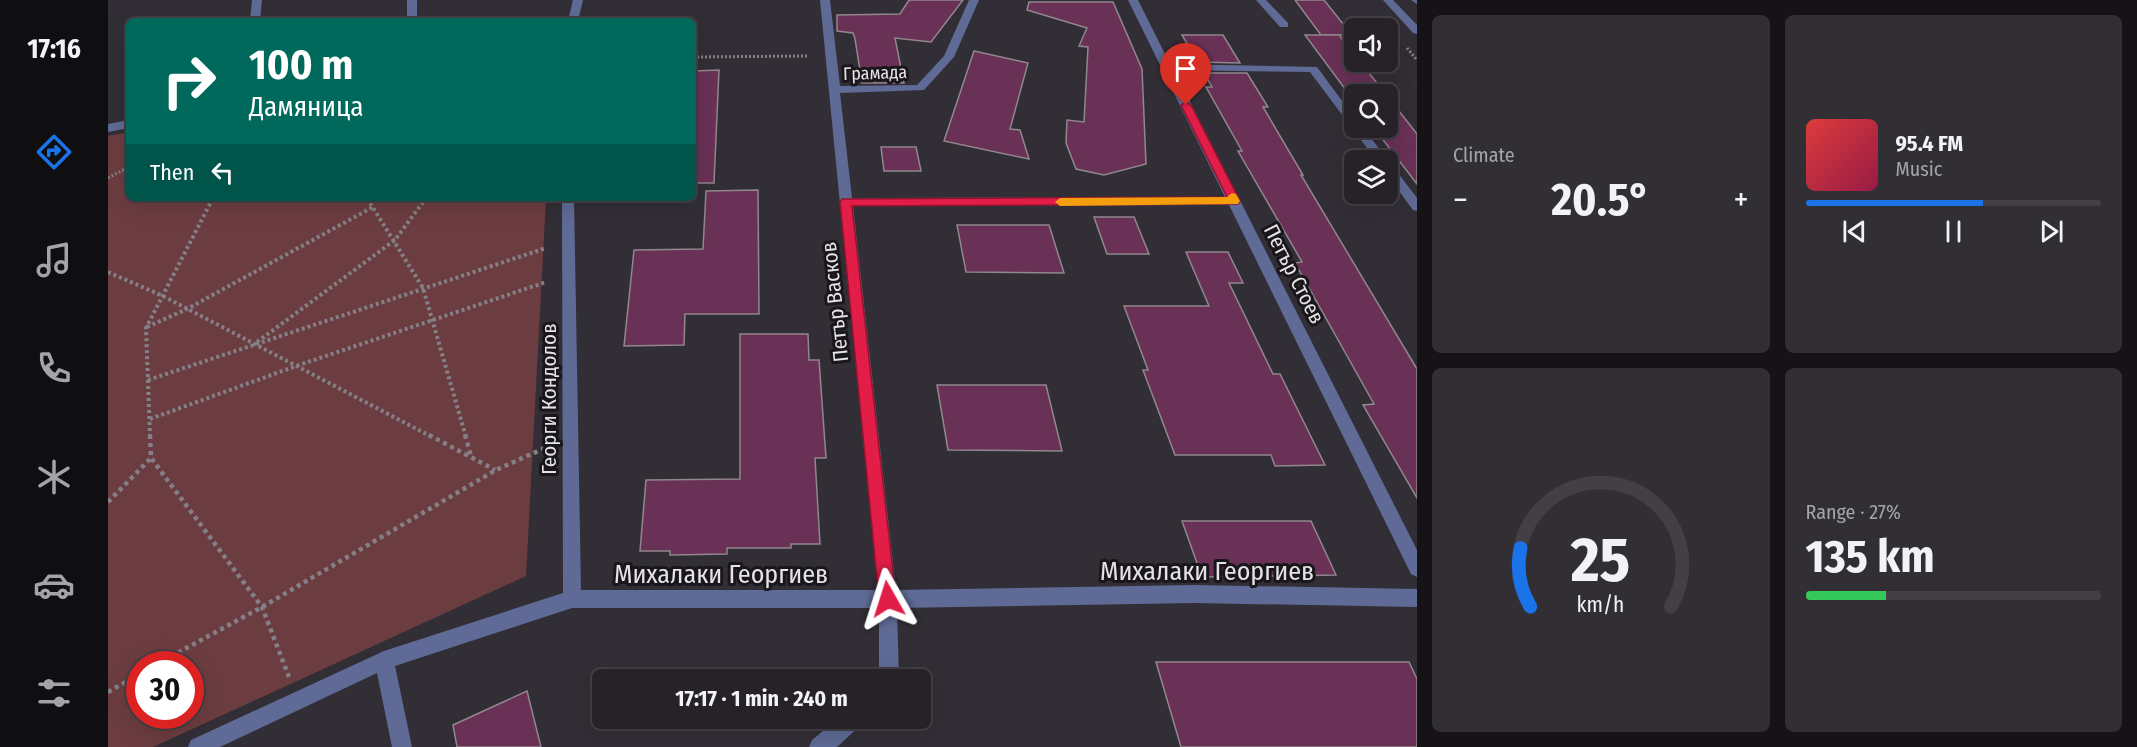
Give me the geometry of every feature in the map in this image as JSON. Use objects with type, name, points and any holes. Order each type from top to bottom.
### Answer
[{"type":"street","points":[[255,18],[257,0]]},
{"type":"street","points":[[412,0],[412,18]]},
{"type":"street","points":[[574,18],[578,0]]},
{"type":"street","name":"Петър Васков","points":[[825,0],[888,599],[890,669]]},
{"type":"street","name":"Грамада","points":[[834,90],[920,88],[949,57],[974,0]]},
{"type":"street","name":"Петър Стоев","points":[[1133,0],[1417,568]]},
{"type":"street","points":[[1261,0],[1284,25]]},
{"type":"street","points":[[1388,0],[1417,31]]},
{"type":"street","points":[[1167,67],[1313,69],[1344,111]]},
{"type":"street","points":[[108,128],[126,125]]},
{"type":"street","points":[[1365,138],[1374,150]]},
{"type":"street","points":[[1398,181],[1417,207]]},
{"type":"street","name":"Георги Кондолов","points":[[568,201],[572,599]]},
{"type":"street","points":[[846,202],[1234,201]]},
{"type":"street","name":"Михалаки Георгиев","points":[[198,747],[384,660],[572,599],[888,599],[1195,594],[1417,598]]},
{"type":"street","points":[[384,660],[402,747]]},
{"type":"street","points":[[819,747],[842,729]]},
{"type":"path","points":[[696,57],[831,56]]},
{"type":"path","points":[[108,178],[126,169]]},
{"type":"path","points":[[211,201],[146,328],[151,458],[262,607],[297,700]]},
{"type":"path","points":[[369,201],[423,288],[471,457]]},
{"type":"path","points":[[254,344],[395,240],[424,201]]},
{"type":"path","points":[[146,328],[187,309],[373,207]]},
{"type":"path","points":[[148,380],[569,241]]},
{"type":"path","points":[[108,272],[163,296],[496,470]]},
{"type":"path","points":[[150,419],[296,366],[569,275]]},
{"type":"path","points":[[182,651],[262,607],[496,470],[571,436]]},
{"type":"path","points":[[108,502],[151,458]]},
{"type":"path","points":[[108,692],[126,682]]},
{"type":"shaded area","points":[[126,133],[126,201],[546,201],[526,576],[204,724],[204,651],[126,651],[126,729],[192,729],[153,747],[108,747],[108,136]]},
{"type":"building","points":[[909,0],[963,0],[931,42],[895,38],[904,83],[862,83],[853,33],[837,31],[837,15],[900,14]]},
{"type":"building","points":[[1295,0],[1324,0],[1344,25],[1344,35],[1321,35]]},
{"type":"building","points":[[1029,2],[1113,2],[1142,69],[1146,164],[1104,175],[1076,169],[1066,143],[1067,120],[1084,122],[1088,47],[1079,46],[1087,28],[1027,10]]},
{"type":"building","points":[[1182,35],[1223,35],[1240,63],[1198,62]]},
{"type":"building","points":[[1305,35],[1339,35],[1344,42],[1344,72],[1368,72],[1378,84],[1344,84],[1344,88]]},
{"type":"building","points":[[974,51],[1028,63],[1010,129],[1020,130],[1029,159],[944,141]]},
{"type":"building","points":[[719,70],[714,183],[696,183],[696,71]]},
{"type":"building","points":[[1204,73],[1247,73],[1268,107],[1263,107],[1303,175],[1301,175],[1417,369],[1417,498],[1363,405],[1374,404],[1295,263],[1302,262],[1238,151],[1242,151],[1206,87],[1212,87]]},
{"type":"building","points":[[1398,110],[1417,134],[1417,184],[1398,159],[1398,150],[1391,150],[1382,138],[1398,138]]},
{"type":"building","points":[[881,147],[916,147],[921,171],[884,171]]},
{"type":"building","points":[[758,190],[759,314],[685,314],[684,345],[624,346],[634,250],[703,249],[706,191]]},
{"type":"building","points":[[1094,217],[1134,217],[1149,254],[1107,254]]},
{"type":"building","points":[[957,225],[1049,225],[1064,273],[966,272]]},
{"type":"building","points":[[1186,252],[1228,252],[1243,283],[1229,283],[1273,374],[1280,374],[1325,465],[1275,466],[1271,455],[1175,455],[1143,370],[1148,370],[1124,306],[1209,306]]},
{"type":"building","points":[[740,334],[808,334],[809,360],[819,360],[826,458],[815,458],[820,544],[791,544],[791,548],[727,548],[727,554],[670,555],[670,551],[640,551],[646,480],[740,479]]},
{"type":"building","points":[[937,385],[1046,385],[1062,451],[948,450]]},
{"type":"building","points":[[1182,521],[1311,521],[1336,575],[1202,577]]},
{"type":"building","points":[[1156,662],[1409,662],[1417,679],[1417,747],[1181,747]]},
{"type":"building","points":[[527,691],[541,747],[457,747],[453,725]]},
{"type":"slow traffic","points":[[1060,202],[1234,201],[1232,197]]},
{"type":"route","points":[[888,599],[846,202],[1234,201],[1186,105]]}]
